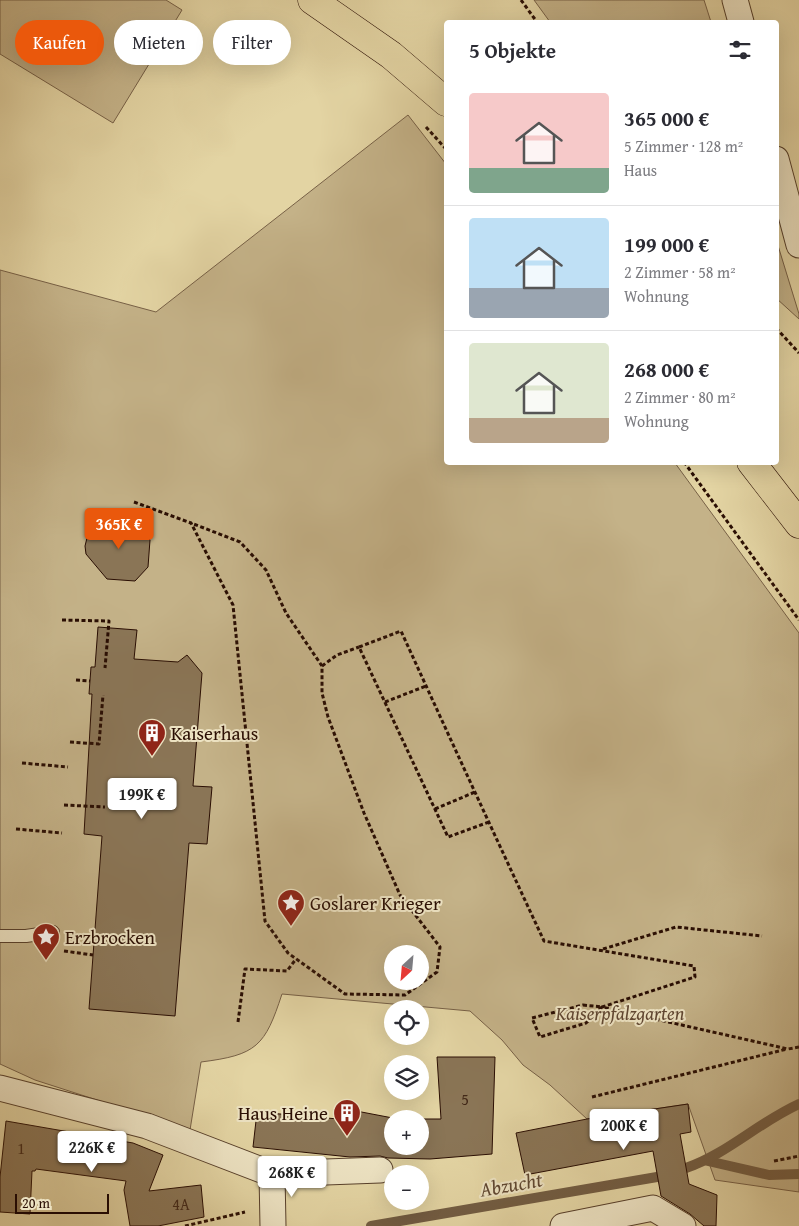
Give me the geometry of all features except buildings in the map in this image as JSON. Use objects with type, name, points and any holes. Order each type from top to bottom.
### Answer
[{"type":"main road","points":[[312,0],[391,55],[444,100]]},
{"type":"main road","points":[[753,465],[799,524]]},
{"type":"street","points":[[735,0],[740,20]]},
{"type":"street","points":[[779,169],[799,245]]},
{"type":"street","points":[[0,1088],[147,1126],[272,1174],[380,1170]]},
{"type":"street","points":[[272,1174],[272,1218]]},
{"type":"street","points":[[563,1226],[653,1208],[683,1226]]},
{"type":"lane","points":[[0,936],[26,936],[53,932]]},
{"type":"path","points":[[521,0],[536,20]]},
{"type":"path","points":[[779,331],[799,353]]},
{"type":"path","points":[[686,465],[799,620]]},
{"type":"path","points":[[134,502],[191,523],[240,542],[266,570],[286,613],[322,666],[322,693],[328,717],[364,813],[400,895],[440,947],[437,972],[405,995],[345,994],[288,953],[265,921],[233,604],[191,523]]},
{"type":"path","points":[[62,620],[109,621],[105,668]]},
{"type":"path","points":[[322,666],[337,655],[401,631],[544,941],[602,949],[694,966],[695,977],[602,1007],[586,1023],[540,1037],[532,1018],[583,1005],[602,1007],[788,1049]]},
{"type":"path","points":[[359,647],[448,837],[489,822]]},
{"type":"path","points":[[76,680],[90,681]]},
{"type":"path","points":[[385,702],[426,686]]},
{"type":"path","points":[[70,742],[99,744],[103,695]]},
{"type":"path","points":[[22,763],[68,767]]},
{"type":"path","points":[[435,809],[475,792]]},
{"type":"path","points":[[64,805],[105,807]]},
{"type":"path","points":[[16,829],[62,833]]},
{"type":"path","points":[[602,949],[676,927],[762,936]]},
{"type":"path","points":[[75,952],[93,955]]},
{"type":"path","points":[[238,1022],[245,969],[287,971],[296,959]]},
{"type":"path","points":[[592,1097],[788,1049],[799,1048]]},
{"type":"path","points":[[774,1161],[799,1156]]},
{"type":"path","points":[[185,1226],[272,1218]]},
{"type":"green space","points":[[0,0],[166,0],[182,10],[176,20],[114,20],[114,65],[148,65],[113,123],[18,65],[104,65],[104,20],[15,20],[15,63],[0,54]]},
{"type":"green space","points":[[534,0],[704,0],[710,20],[549,20]]},
{"type":"green space","name":"Kaiserpfalzgarten","points":[[408,115],[444,161],[444,465],[676,465],[799,633],[799,1192],[715,1180],[688,1104],[587,1119],[550,1085],[523,1065],[502,1040],[470,1011],[429,1007],[429,1000],[384,1000],[384,1003],[282,994],[270,1026],[264,1037],[256,1045],[235,1056],[201,1062],[190,1130],[35,1080],[0,1064],[0,270],[156,312]]},
{"type":"green space","points":[[779,249],[799,314],[799,319],[779,301]]},
{"type":"waterway","name":"Abzucht","points":[[686,1168],[715,1155],[784,1111],[799,1104]]},
{"type":"waterway","points":[[708,1161],[769,1175],[799,1174]]},
{"type":"waterway","name":"Abzucht","points":[[371,1226],[657,1177]]},
{"type":"place","name":"Kaiserhaus","points":[[152,757]]},
{"type":"place","name":"Goslarer Krieger","points":[[291,927]]},
{"type":"place","name":"Erzbrocken","points":[[46,961]]},
{"type":"place","name":"Haus Heine","points":[[347,1137]]}]
